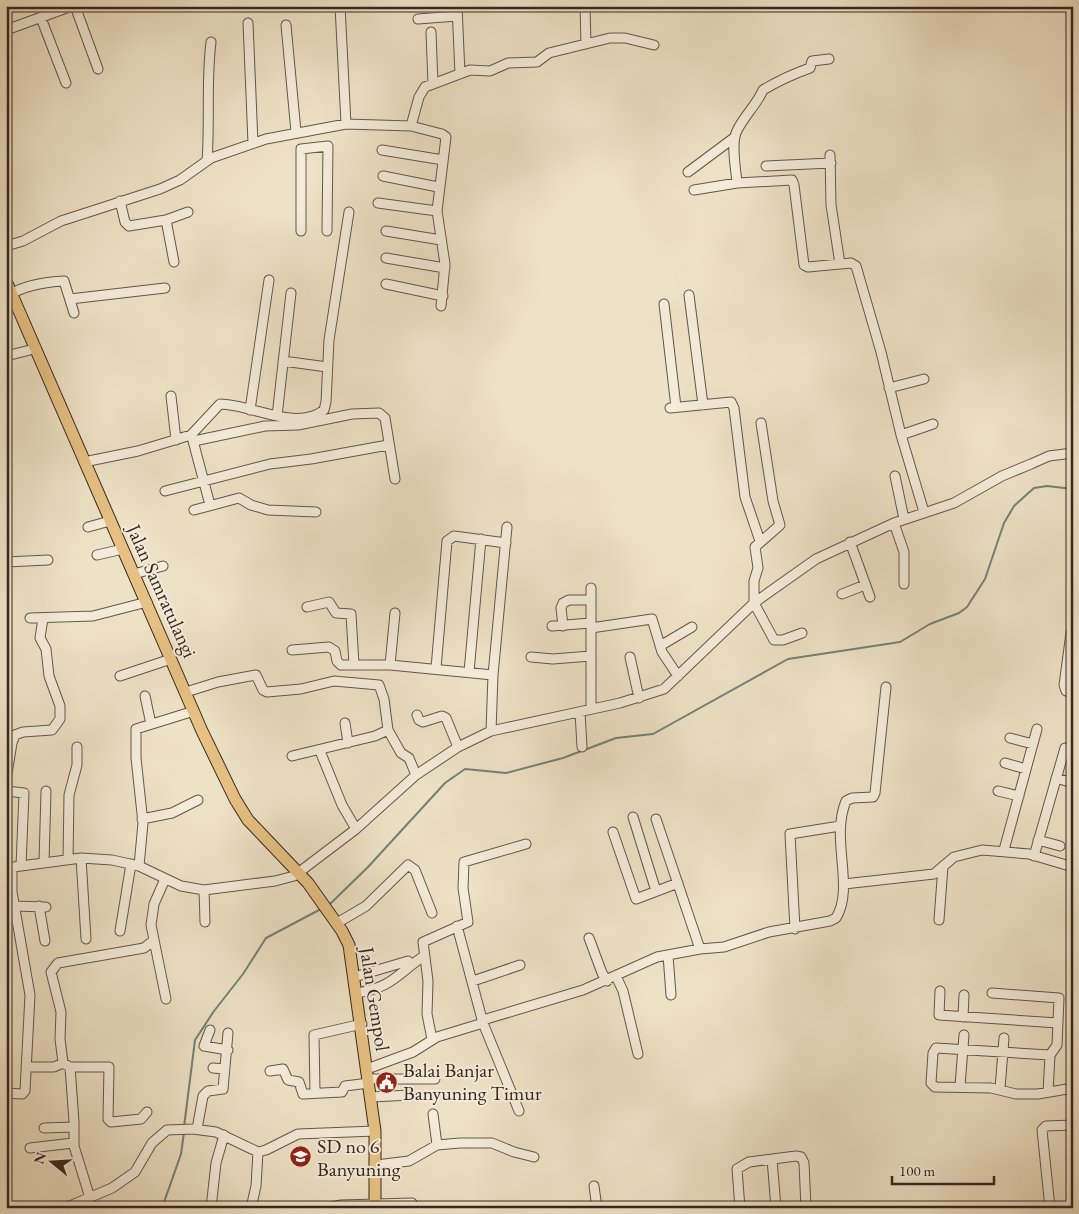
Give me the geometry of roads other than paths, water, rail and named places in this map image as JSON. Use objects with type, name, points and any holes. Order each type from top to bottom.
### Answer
[{"type":"main road","name":"Jalan Samratulangi","points":[[6,281],[9,296],[147,602],[215,760],[248,820],[265,840],[300,873],[317,895]]},
{"type":"main road","name":"Jalan Gempol","points":[[317,895],[337,923],[349,945],[362,1024],[375,1131],[375,1206]]},
{"type":"street","points":[[6,30],[73,6],[98,68]]},
{"type":"street","points":[[340,6],[346,124]]},
{"type":"street","points":[[457,6],[460,74]]},
{"type":"street","points":[[585,6],[586,44]]},
{"type":"street","points":[[418,19],[457,16]]},
{"type":"street","points":[[41,18],[66,83]]},
{"type":"street","points":[[248,24],[253,143]]},
{"type":"street","points":[[286,25],[296,132]]},
{"type":"street","points":[[431,32],[433,84]]},
{"type":"street","points":[[411,126],[421,93],[425,87],[460,74],[475,69],[494,71],[512,62],[537,62],[549,53],[618,37],[654,45]]},
{"type":"street","points":[[206,161],[209,130],[208,65],[211,42]]},
{"type":"street","points":[[737,183],[735,137],[739,127],[757,103],[762,90],[778,83],[784,77],[810,68],[812,61],[829,59]]},
{"type":"street","points":[[6,246],[23,241],[61,221],[120,201],[151,193],[177,182],[206,161],[253,143],[296,132],[346,124],[411,126],[445,136],[438,187],[437,211],[445,268],[441,306]]},
{"type":"street","points":[[306,130],[310,148]]},
{"type":"street","points":[[688,172],[735,137]]},
{"type":"street","points":[[301,231],[301,149],[328,146],[327,231]]},
{"type":"street","points":[[382,150],[443,160]]},
{"type":"street","points":[[761,181],[764,166],[831,159],[831,205],[840,264]]},
{"type":"street","points":[[383,176],[438,187]]},
{"type":"street","points":[[694,190],[737,183],[789,179],[793,181],[804,265],[808,267],[851,263],[858,270],[900,435],[924,512]]},
{"type":"street","points":[[120,201],[125,222],[129,226],[166,220],[188,212]]},
{"type":"street","points":[[378,203],[437,211]]},
{"type":"street","points":[[192,438],[220,404],[277,416],[314,415],[324,410],[334,306],[349,212]]},
{"type":"street","points":[[166,220],[174,262]]},
{"type":"street","points":[[386,231],[441,240]]},
{"type":"street","points":[[386,258],[445,268]]},
{"type":"street","points":[[250,410],[269,280]]},
{"type":"street","points":[[9,296],[64,281],[74,313]]},
{"type":"street","points":[[386,284],[443,296]]},
{"type":"street","points":[[70,299],[165,288]]},
{"type":"street","points":[[277,416],[291,293]]},
{"type":"street","points":[[689,295],[703,405]]},
{"type":"street","points":[[664,304],[674,407],[731,402],[734,408],[745,497],[760,541]]},
{"type":"street","points":[[6,356],[34,349]]},
{"type":"street","points":[[283,361],[327,367]]},
{"type":"street","points":[[889,388],[924,379]]},
{"type":"street","points":[[171,396],[176,440]]},
{"type":"street","points":[[84,462],[138,451],[176,440],[265,426],[298,424],[352,414],[379,413],[385,418],[395,478]]},
{"type":"street","points":[[761,423],[773,501],[780,525],[778,530],[760,541],[755,547],[758,568],[754,581],[754,603],[774,640],[780,641],[802,633]]},
{"type":"street","points":[[900,435],[933,424]]},
{"type":"street","points":[[192,438],[210,505]]},
{"type":"street","points":[[166,491],[270,464],[311,459],[388,444]]},
{"type":"street","points":[[13,867],[81,858],[112,860],[135,865],[190,889],[204,890],[275,881],[300,873],[356,829],[416,775],[458,747],[491,731],[638,698],[664,689],[754,603],[816,559],[894,523],[954,503],[1002,476],[1040,460],[1072,451]]},
{"type":"street","points":[[896,476],[904,519]]},
{"type":"street","points":[[194,510],[239,498],[268,510],[316,512]]},
{"type":"street","points":[[88,527],[110,521]]},
{"type":"street","points":[[894,523],[904,552],[904,584]]},
{"type":"street","points":[[491,731],[493,675],[507,527]]},
{"type":"street","points":[[436,668],[446,542],[454,536],[506,542]]},
{"type":"street","points":[[469,672],[480,539]]},
{"type":"street","points":[[850,542],[870,597]]},
{"type":"street","points":[[97,555],[123,549]]},
{"type":"street","points":[[6,562],[48,560]]},
{"type":"street","points":[[134,574],[164,566]]},
{"type":"street","points":[[842,594],[865,585]]},
{"type":"street","points":[[591,588],[591,709]]},
{"type":"street","points":[[563,626],[561,608],[563,603],[569,600],[591,600]]},
{"type":"street","points":[[30,618],[93,616],[147,602]]},
{"type":"street","points":[[307,608],[329,602],[336,613],[351,614],[354,665]]},
{"type":"street","points":[[390,665],[395,613]]},
{"type":"street","points":[[6,780],[15,735],[23,732],[52,730],[60,719],[60,706],[49,676],[46,662],[47,652],[40,633],[43,618]]},
{"type":"street","points":[[552,626],[591,625],[652,618],[660,646],[678,676]]},
{"type":"street","points":[[660,646],[692,626]]},
{"type":"street","points":[[1071,633],[1064,685],[1066,691],[1073,693]]},
{"type":"street","points":[[292,650],[329,647],[334,651],[338,664],[436,668],[493,675]]},
{"type":"street","points":[[531,657],[553,659],[591,656]]},
{"type":"street","points":[[630,657],[638,698]]},
{"type":"street","points":[[120,676],[171,659]]},
{"type":"street","points":[[186,692],[218,682],[256,675],[263,690],[266,692],[301,689],[334,681],[377,684],[382,688],[388,730],[401,753],[409,758],[416,775]]},
{"type":"street","points":[[270,1071],[283,1069],[288,1080],[299,1082],[302,1094],[342,1092],[345,1086],[368,1077],[432,1039],[583,990],[607,981],[641,963],[668,955],[724,947],[768,932],[830,922],[836,918],[844,884],[840,826],[845,804],[848,799],[873,797],[875,793],[886,687]]},
{"type":"street","points":[[145,696],[151,724]]},
{"type":"street","points":[[120,931],[135,865],[142,819],[136,758],[136,730],[194,711]]},
{"type":"street","points":[[580,712],[582,747]]},
{"type":"street","points":[[417,715],[419,720],[423,722],[442,716],[446,718],[458,747]]},
{"type":"street","points":[[345,723],[348,743]]},
{"type":"street","points":[[1004,850],[1037,729]]},
{"type":"street","points":[[292,756],[320,751],[388,730]]},
{"type":"street","points":[[1010,738],[1033,744]]},
{"type":"street","points":[[68,859],[69,795],[77,766],[77,747]]},
{"type":"street","points":[[1034,856],[1065,748]]},
{"type":"street","points":[[320,751],[342,805],[356,829]]},
{"type":"street","points":[[1005,763],[1026,769]]},
{"type":"street","points":[[1056,778],[1073,783]]},
{"type":"street","points":[[998,790],[1018,796]]},
{"type":"street","points":[[6,791],[24,794],[13,867],[15,906],[30,995],[24,1093],[6,1094]]},
{"type":"street","points":[[44,862],[46,791]]},
{"type":"street","points":[[142,819],[172,813],[198,800]]},
{"type":"street","points":[[633,817],[656,891]]},
{"type":"street","points":[[656,819],[700,949]]},
{"type":"street","points":[[795,929],[790,834],[840,826]]},
{"type":"street","points":[[613,832],[636,899],[678,883]]},
{"type":"street","points":[[1038,840],[1060,846]]},
{"type":"street","points":[[432,1039],[428,1014],[428,981],[424,956],[425,940],[466,923],[468,920],[463,888],[464,862],[526,844]]},
{"type":"street","points":[[844,884],[934,874],[954,857],[974,851],[1004,850],[1073,867]]},
{"type":"street","points":[[81,858],[86,939]]},
{"type":"street","points":[[337,923],[366,906],[408,866],[415,870],[432,913]]},
{"type":"street","points":[[939,920],[943,866]]},
{"type":"street","points":[[165,879],[152,916],[154,940],[166,999]]},
{"type":"street","points":[[204,890],[205,922]]},
{"type":"street","points":[[15,906],[43,906],[45,941]]},
{"type":"street","points":[[457,926],[483,1022],[519,1111]]},
{"type":"street","points":[[588,938],[607,981]]},
{"type":"street","points":[[90,1198],[73,1143],[74,1127],[66,1065],[60,1039],[61,1012],[51,972],[55,966],[144,948],[154,940]]},
{"type":"street","points":[[668,955],[671,994]]},
{"type":"street","points":[[356,993],[375,991],[385,986],[424,956]]},
{"type":"street","points":[[354,976],[408,961]]},
{"type":"street","points":[[472,980],[520,965]]},
{"type":"street","points":[[616,976],[622,991],[638,1054]]},
{"type":"street","points":[[940,991],[939,1015],[1058,1023]]},
{"type":"street","points":[[992,993],[1059,998],[1056,1044],[1050,1055],[1048,1092]]},
{"type":"street","points":[[963,1017],[964,995]]},
{"type":"street","points":[[315,1093],[314,1035],[362,1024]]},
{"type":"street","points":[[210,1030],[204,1046],[228,1050]]},
{"type":"street","points":[[195,1129],[203,1096],[208,1091],[223,1089],[228,1034]]},
{"type":"street","points":[[960,1086],[964,1035]]},
{"type":"street","points":[[1000,1089],[1004,1038]]},
{"type":"street","points":[[1050,1055],[936,1048],[933,1053],[933,1086],[1000,1089],[1016,1094],[1073,1088]]},
{"type":"street","points":[[26,1067],[66,1065],[110,1067],[108,1119],[111,1122],[141,1119],[147,1112]]},
{"type":"street","points":[[213,1068],[225,1069]]},
{"type":"street","points":[[368,1077],[435,1079]]},
{"type":"street","points":[[371,1097],[411,1095]]},
{"type":"street","points":[[433,1114],[437,1145]]},
{"type":"street","points":[[1050,1208],[1042,1128],[1073,1125]]},
{"type":"street","points":[[44,1128],[74,1127]]},
{"type":"street","points":[[66,1208],[112,1188],[136,1172],[159,1135],[167,1130],[195,1129],[224,1135],[258,1152],[298,1134],[375,1131]]},
{"type":"street","points":[[210,1208],[216,1163],[224,1135]]},
{"type":"street","points":[[376,1165],[409,1161],[437,1145],[487,1142],[534,1157]]},
{"type":"street","points":[[30,1148],[73,1143]]},
{"type":"street","points":[[251,1208],[256,1186],[258,1152]]},
{"type":"street","points":[[740,1208],[737,1170],[744,1163],[801,1157],[804,1163],[806,1208]]},
{"type":"street","points":[[772,1159],[776,1208]]},
{"type":"street","points":[[594,1186],[597,1208]]},
{"type":"street","points":[[327,1208],[341,1204],[375,1206],[412,1203]]},
{"type":"waterway","points":[[330,904],[368,867],[445,783],[465,769],[506,773],[563,758],[616,738],[653,734],[788,659],[900,642],[930,624],[959,613],[967,607],[985,579],[1004,523],[1014,506],[1034,488],[1047,486],[1073,489]]},
{"type":"waterway","points":[[184,1127],[195,1040],[214,1011],[243,974],[266,938],[321,909]]},
{"type":"waterway","points":[[162,1208],[181,1154],[184,1132]]},
{"type":"place","name":"Balai Banjar Banyuning Timur","points":[[387,1082]]},
{"type":"place","name":"SD no 6 Banyuning","points":[[301,1157]]}]
